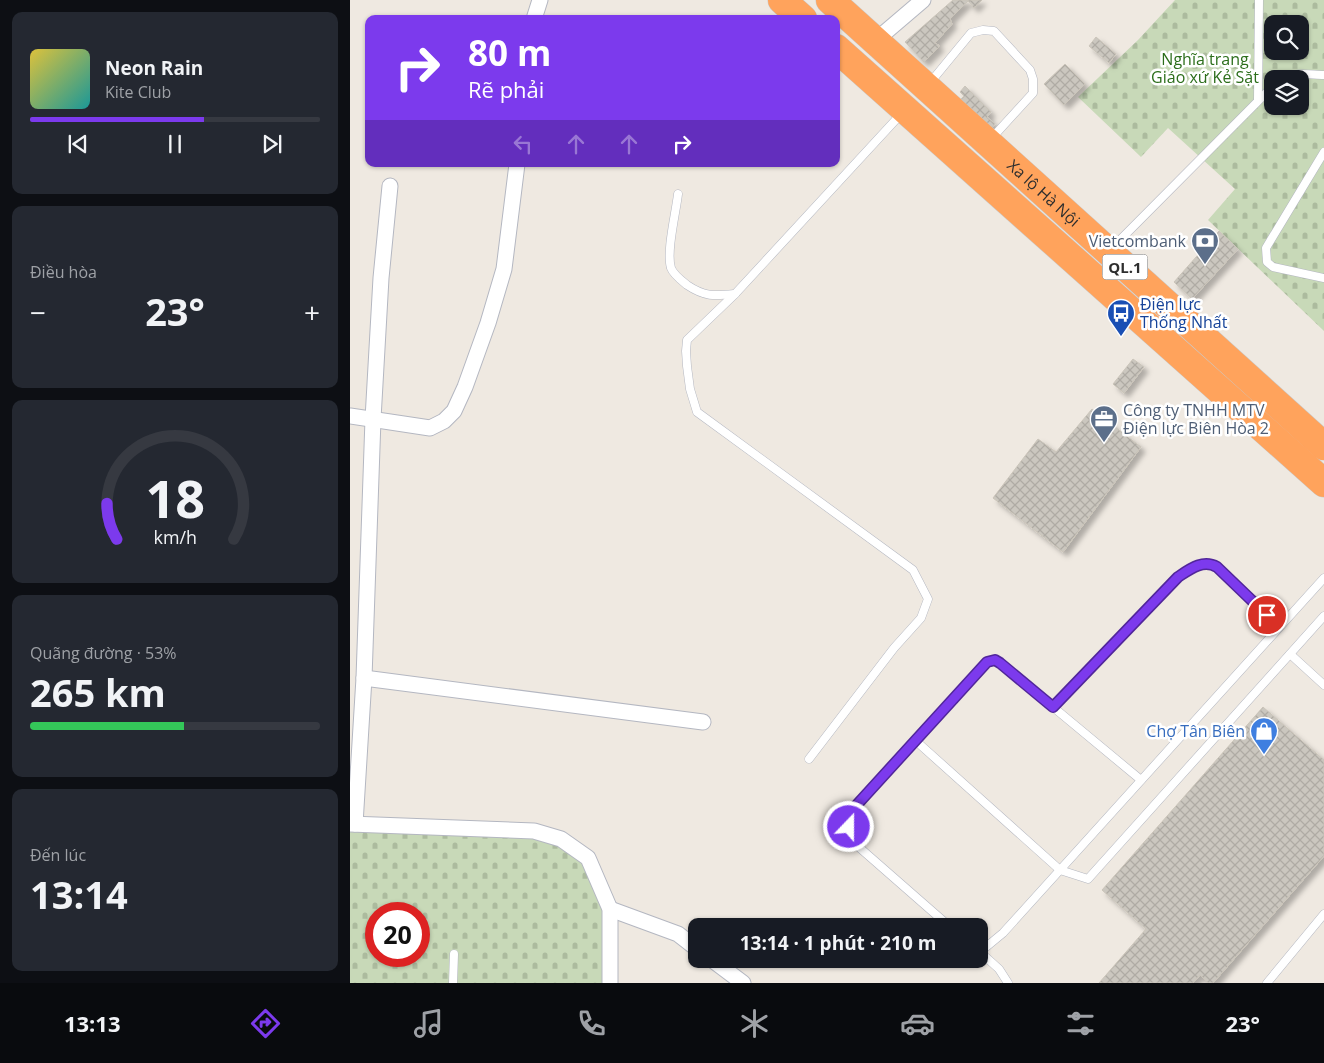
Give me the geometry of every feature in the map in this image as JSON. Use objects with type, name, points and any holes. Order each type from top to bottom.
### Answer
[{"type":"highway","points":[[782,0],[799,15]]},
{"type":"highway","name":"Xa lộ Hà Nội","points":[[830,0],[1324,446]]},
{"type":"highway","points":[[844,55],[876,41]]},
{"type":"highway","name":"Xa lộ Hà Nội","points":[[844,55],[1324,483]]},
{"type":"highway","points":[[905,109],[926,87]]},
{"type":"street","points":[[535,15],[540,0]]},
{"type":"street","points":[[876,41],[923,0]]},
{"type":"street","points":[[350,416],[430,428],[444,421],[454,411],[469,378],[504,268],[517,167]]},
{"type":"street","points":[[390,186],[381,278],[373,420],[364,678],[352,824],[534,831],[561,839],[588,858],[610,909],[610,983]]},
{"type":"street","points":[[364,678],[703,722]]},
{"type":"street","points":[[610,909],[678,934],[688,942]]},
{"type":"street","points":[[723,968],[743,983]]},
{"type":"lane","points":[[1258,100],[1259,0]]},
{"type":"lane","points":[[926,87],[971,34],[983,30],[994,31],[1030,70],[1033,79],[1033,94],[988,142]]},
{"type":"lane","points":[[1309,75],[1324,76]]},
{"type":"lane","points":[[1108,252],[1264,94]]},
{"type":"lane","points":[[809,759],[894,648],[921,618],[928,599],[913,570],[697,412],[690,389],[686,351],[687,340],[735,294],[905,109]]},
{"type":"lane","points":[[1324,152],[1266,248],[1267,262],[1273,268],[1324,278]]},
{"type":"lane","points":[[678,194],[669,258],[672,270],[685,283],[702,295],[735,294]]},
{"type":"lane","points":[[1053,707],[1178,577],[1195,566],[1210,563],[1217,567],[1279,627]]},
{"type":"lane","points":[[988,945],[1003,933],[1324,578]]},
{"type":"lane","points":[[916,741],[1060,870],[1088,879],[1324,616]]},
{"type":"lane","points":[[1290,654],[1324,685]]},
{"type":"lane","points":[[940,918],[853,842],[849,827],[850,818],[853,809],[987,662],[995,660],[1141,780]]},
{"type":"lane","points":[[1268,983],[1324,914]]},
{"type":"lane","points":[[453,983],[454,954]]},
{"type":"lane","points":[[988,959],[999,969],[1008,983]]},
{"type":"green space","name":"Nghĩa trang Giáo xứ Kẻ Sặt","points":[[1175,0],[1324,0],[1324,331],[1208,220],[1235,189],[1168,128],[1141,157],[1078,97],[1138,40]]},
{"type":"green space","points":[[350,830],[533,837],[557,844],[583,863],[603,907],[603,983],[350,983]]},
{"type":"building","points":[[953,0],[982,0],[974,8],[968,1],[950,19],[952,24],[935,43],[940,46],[924,62],[905,42]]},
{"type":"building","points":[[1096,37],[1116,54],[1109,63],[1089,46]]},
{"type":"building","points":[[1065,64],[1085,84],[1064,105],[1044,84]]},
{"type":"building","points":[[965,86],[991,112],[987,117],[995,124],[990,130],[958,102],[964,96],[960,92]]},
{"type":"building","name":"Vietcombank","points":[[1219,231],[1238,249],[1192,299],[1174,282]]},
{"type":"building","points":[[1133,359],[1144,367],[1124,393],[1113,384]]},
{"type":"building","name":"Công ty TNHH MTV Điện lực Biên Hòa 2","points":[[1092,409],[1141,447],[1063,552],[993,498],[1038,439],[1056,452]]},
{"type":"building","name":"Chợ Tân Biên","points":[[1263,707],[1324,760],[1324,856],[1213,983],[1208,983],[1200,975],[1193,983],[1099,983],[1146,929],[1102,890]]},
{"type":"place","name":"Vietcombank","points":[[1205,265]]},
{"type":"place","name":"Điện lực Thống Nhất","points":[[1121,337]]},
{"type":"place","name":"Công ty TNHH MTV Điện lực Biên Hòa 2","points":[[1104,443]]},
{"type":"place","name":"Chợ Tân Biên","points":[[1264,755]]},
{"type":"route","points":[[849,827],[853,809],[987,662],[995,660],[1000,663],[1053,707],[1178,577],[1195,566],[1204,564],[1210,563],[1217,567],[1267,615]]}]
